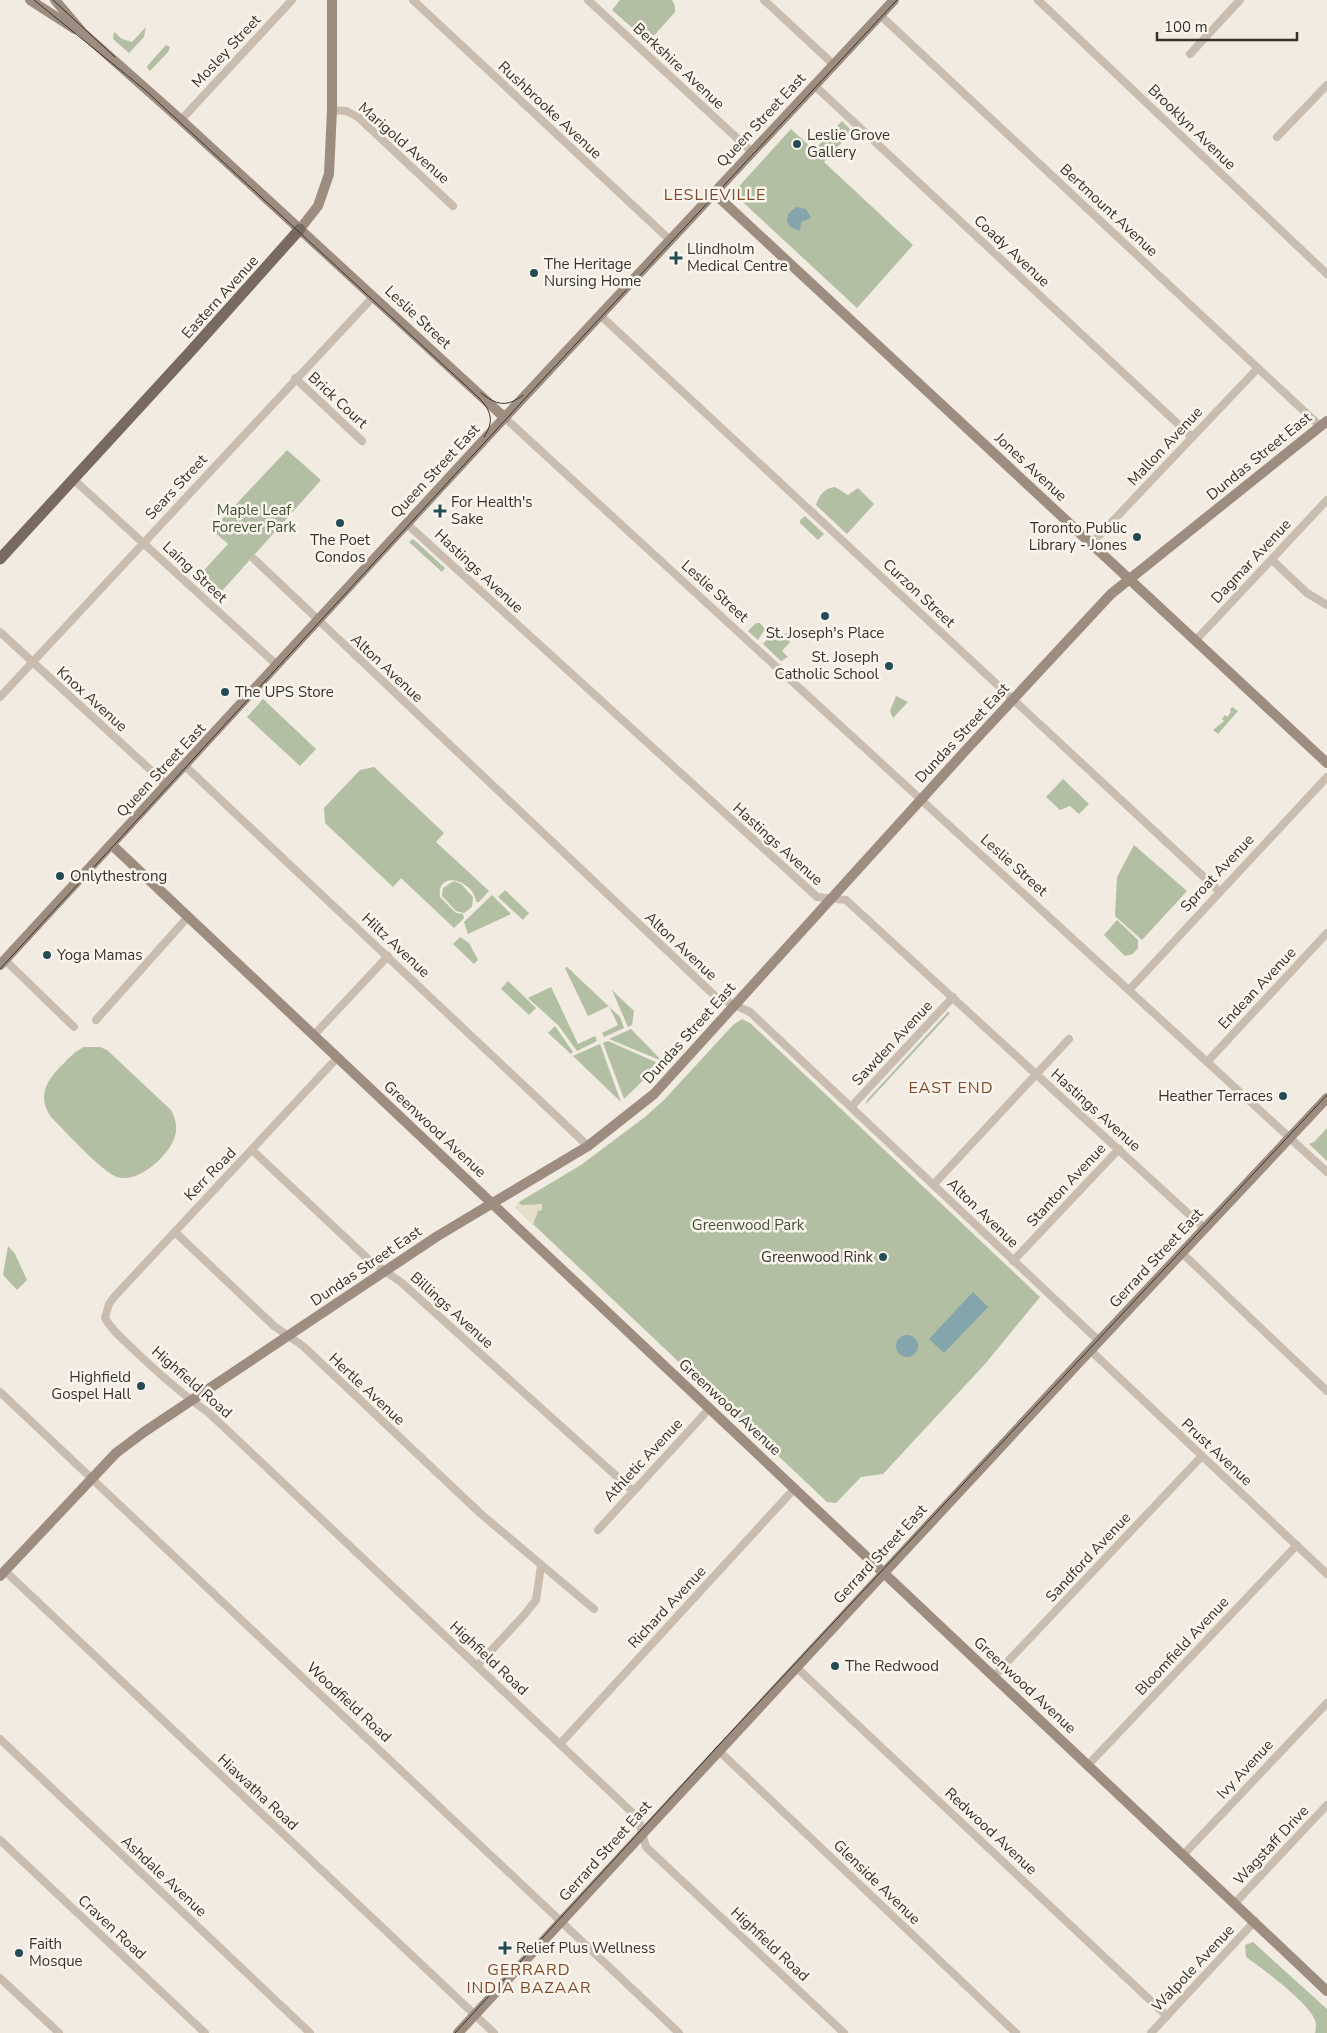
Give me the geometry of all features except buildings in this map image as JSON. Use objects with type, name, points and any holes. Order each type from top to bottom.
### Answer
[{"type":"main road","name":"Eastern Avenue","points":[[0,559],[300,229]]},
{"type":"street","name":"Leslie Street","points":[[30,0],[83,34],[181,120],[1327,1172]]},
{"type":"street","name":"Leslie Street","points":[[55,0],[83,34]]},
{"type":"street","name":"Mosley Street","points":[[181,120],[292,0]]},
{"type":"street","name":"Eastern Avenue","points":[[300,229],[318,206],[329,174],[332,110],[332,0]]},
{"type":"street","name":"Rushbrooke Avenue","points":[[413,0],[670,240]]},
{"type":"street","name":"Berkshire Avenue","points":[[588,0],[752,152]]},
{"type":"street","points":[[764,0],[833,64]]},
{"type":"street","name":"Queen Street East","points":[[2,963],[600,315],[894,0]]},
{"type":"street","name":"Brooklyn Avenue","points":[[1038,0],[1327,274]]},
{"type":"street","points":[[1190,54],[1240,0]]},
{"type":"street","name":"Bertmount Avenue","points":[[880,15],[1258,368],[1323,424]]},
{"type":"street","name":"Coady Avenue","points":[[814,85],[1192,437]]},
{"type":"street","points":[[1277,138],[1327,85]]},
{"type":"street","name":"Marigold Avenue","points":[[332,110],[346,111],[358,117],[454,206]]},
{"type":"street","name":"Jones Avenue","points":[[714,193],[1327,763]]},
{"type":"street","name":"Sears Street","points":[[0,697],[373,296]]},
{"type":"street","name":"Curzon Street","points":[[600,315],[1219,892]]},
{"type":"street","name":"Mallon Avenue","points":[[1091,544],[1258,368]]},
{"type":"street","name":"Brick Court","points":[[295,378],[362,442]]},
{"type":"street","name":"Dundas Street East","points":[[2,1573],[116,1453],[387,1271],[588,1146],[654,1094],[1111,594],[1323,424]]},
{"type":"street","name":"Laing Street","points":[[73,479],[277,665]]},
{"type":"street","name":"Dagmar Avenue","points":[[1196,640],[1327,500]]},
{"type":"street","name":"Hastings Avenue","points":[[407,524],[817,897],[846,900],[1204,1228]]},
{"type":"street","name":"Alton Avenue","points":[[254,559],[715,996],[750,1012],[1099,1341]]},
{"type":"street","points":[[1272,560],[1307,593],[1327,605]]},
{"type":"street","name":"Knox Avenue","points":[[0,632],[167,785]]},
{"type":"street","name":"Hiltz Avenue","points":[[185,766],[588,1146]]},
{"type":"street","name":"Sproat Avenue","points":[[1129,990],[1327,776]]},
{"type":"street","name":"Greenwood Avenue","points":[[112,845],[187,918],[1184,1854],[1327,1991]]},
{"type":"street","points":[[96,1020],[187,918]]},
{"type":"street","name":"Endean Avenue","points":[[1207,1062],[1327,933]]},
{"type":"street","points":[[314,1036],[388,956]]},
{"type":"street","points":[[2,963],[74,1027]]},
{"type":"street","name":"Sawden Avenue","points":[[851,1107],[953,997]]},
{"type":"street","points":[[934,1184],[1069,1039]]},
{"type":"street","name":"Kerr Road","points":[[106,1312],[114,1297],[337,1058]]},
{"type":"street","name":"Gerrard Street East","points":[[458,2033],[718,1750],[1327,1098]]},
{"type":"street","name":"Stanton Avenue","points":[[1013,1261],[1119,1149]]},
{"type":"street","name":"Billings Avenue","points":[[252,1150],[368,1259],[387,1271],[633,1491]]},
{"type":"street","name":"Hertle Avenue","points":[[175,1232],[288,1336],[303,1346],[481,1514],[594,1609]]},
{"type":"street","points":[[1182,1253],[1327,1391]]},
{"type":"street","name":"Highfield Road","points":[[106,1312],[105,1318],[110,1326],[191,1401],[209,1414],[638,1818],[646,1847],[844,2033]]},
{"type":"street","name":"Prust Avenue","points":[[1090,1350],[1201,1457],[1327,1574]]},
{"type":"street","name":"Woodfield Road","points":[[0,1392],[679,2033]]},
{"type":"street","name":"Athletic Avenue","points":[[598,1530],[709,1409]]},
{"type":"street","name":"Sandford Avenue","points":[[994,1676],[1201,1457]]},
{"type":"street","name":"Richard Avenue","points":[[560,1744],[795,1488]]},
{"type":"street","name":"Bloomfield Avenue","points":[[1088,1765],[1296,1545]]},
{"type":"street","points":[[477,1666],[536,1600],[541,1566]]},
{"type":"street","name":"Hiawatha Road","points":[[2,1573],[494,2033]]},
{"type":"street","name":"Redwood Avenue","points":[[796,1667],[1167,2016]]},
{"type":"street","name":"Ivy Avenue","points":[[1184,1854],[1327,1703]]},
{"type":"street","name":"Ashdale Avenue","points":[[0,1739],[310,2033]]},
{"type":"street","name":"Glenside Avenue","points":[[718,1750],[1016,2033]]},
{"type":"street","name":"Wagstaff Drive","points":[[1235,1903],[1327,1805]]},
{"type":"street","name":"Craven Road","points":[[0,1840],[205,2033]]},
{"type":"street","name":"Walpole Avenue","points":[[1151,2033],[1255,1921]]},
{"type":"street","points":[[0,1978],[59,2033]]},
{"type":"green space","points":[[620,0],[672,0],[675,12],[650,40],[646,40],[612,10]]},
{"type":"green space","points":[[146,27],[144,37],[129,53],[113,39],[114,32],[122,39],[132,42]]},
{"type":"green space","points":[[166,45],[170,47],[168,52],[150,71],[147,68],[148,65]]},
{"type":"green space","points":[[842,121],[852,131],[824,162],[913,245],[857,308],[733,193],[791,129],[814,150]]},
{"type":"green space","name":"Maple Leaf Forever Park","points":[[287,450],[321,480],[215,599],[195,580],[228,544],[212,530]]},
{"type":"green space","points":[[835,487],[848,495],[858,488],[874,504],[847,534],[816,505],[822,493]]},
{"type":"green space","points":[[805,516],[824,534],[818,540],[800,523],[800,520]]},
{"type":"green space","points":[[413,539],[445,568],[442,572],[409,542]]},
{"type":"green space","points":[[756,623],[760,623],[765,629],[758,640],[748,631]]},
{"type":"green space","points":[[787,633],[790,642],[782,651],[788,657],[781,661],[763,644],[770,636],[775,637]]},
{"type":"green space","points":[[896,696],[908,702],[893,718],[890,711]]},
{"type":"green space","points":[[263,699],[316,749],[300,766],[247,717]]},
{"type":"green space","points":[[1232,707],[1238,711],[1218,734],[1213,730],[1224,721],[1222,719],[1225,715],[1227,717]]},
{"type":"green space","points":[[374,767],[444,833],[436,842],[489,891],[479,902],[476,902],[469,888],[463,884],[449,880],[444,883],[440,888],[440,897],[456,913],[463,914],[464,918],[454,928],[401,878],[393,887],[325,823],[324,808],[360,770]]},
{"type":"green space","points":[[1063,779],[1089,804],[1079,814],[1070,806],[1060,810],[1046,797]]},
{"type":"green space","points":[[1134,845],[1187,891],[1142,940],[1115,916],[1117,877]]},
{"type":"green space","points":[[454,881],[461,884],[473,897],[472,907],[464,913],[456,911],[442,896],[443,888]]},
{"type":"green space","points":[[505,890],[529,913],[523,920],[498,897]]},
{"type":"green space","points":[[492,895],[511,914],[468,934],[464,922]]},
{"type":"green space","points":[[1117,920],[1138,940],[1138,948],[1133,954],[1125,956],[1104,935]]},
{"type":"green space","points":[[460,937],[469,943],[478,960],[474,964],[453,944]]},
{"type":"green space","points":[[567,967],[609,1006],[588,1016],[565,968]]},
{"type":"green space","points":[[508,981],[536,1008],[529,1015],[501,989]]},
{"type":"green space","points":[[551,987],[578,1044],[595,1036],[597,1041],[577,1051],[558,1025],[528,998]]},
{"type":"green space","points":[[612,990],[634,1011],[632,1025],[628,1027]]},
{"type":"green space","points":[[610,1007],[620,1017],[624,1028],[604,1037],[602,1033],[618,1025]]},
{"type":"green space","points":[[948,1012],[950,1013],[865,1105],[867,1100]]},
{"type":"green space","name":"Greenwood Park","points":[[742,1019],[750,1023],[1040,1297],[985,1364],[883,1474],[861,1477],[836,1503],[827,1502],[516,1208],[519,1202],[581,1165],[645,1117],[664,1100],[733,1025]]},
{"type":"green space","points":[[555,1026],[573,1052],[571,1054],[548,1033]]},
{"type":"green space","points":[[631,1029],[662,1061],[609,1039]]},
{"type":"green space","points":[[608,1041],[660,1064],[624,1099],[603,1043]]},
{"type":"green space","points":[[600,1044],[621,1102],[573,1056]]},
{"type":"green space","points":[[84,1047],[100,1047],[107,1050],[171,1110],[174,1116],[176,1133],[172,1144],[152,1166],[134,1176],[117,1177],[102,1167],[51,1117],[47,1109],[44,1096],[48,1083],[67,1060]]},
{"type":"green space","points":[[1327,1128],[1327,1161],[1309,1144],[1314,1142]]},
{"type":"green space","points":[[8,1246],[15,1254],[27,1280],[17,1290],[3,1275]]},
{"type":"green space","points":[[1253,1942],[1327,2009],[1327,2033],[1315,2033],[1315,2020],[1310,2011],[1273,1977],[1246,1957],[1245,1945]]},
{"type":"shaded area","points":[[519,1202],[521,1205],[542,1204],[542,1210],[538,1211],[533,1225],[518,1211],[516,1204]]},
{"type":"water","points":[[796,207],[806,209],[811,218],[801,222],[800,231],[790,227],[787,221],[788,214]]},
{"type":"water","points":[[973,1292],[988,1307],[944,1353],[929,1339]]},
{"type":"water","points":[[907,1335],[915,1338],[918,1346],[915,1354],[907,1357],[899,1354],[896,1346],[899,1338]]},
{"type":"tram line","points":[[34,0],[145,90],[478,397],[486,406],[490,416],[490,426],[484,437]]},
{"type":"tram line","points":[[53,0],[115,57]]},
{"type":"tram line","points":[[0,969],[532,391],[897,0]]},
{"type":"tram line","points":[[481,393],[492,400],[502,403],[512,402],[523,395]]},
{"type":"tram line","points":[[455,2033],[718,1746],[1327,1095]]},
{"type":"place","name":"Leslie Grove Gallery","points":[[797,144]]},
{"type":"place","name":"Llindholm Medical Centre","points":[[676,258]]},
{"type":"place","name":"The Heritage Nursing Home","points":[[534,273]]},
{"type":"place","name":"For Health's Sake","points":[[440,511]]},
{"type":"place","name":"The Poet Condos","points":[[340,523]]},
{"type":"place","name":"Toronto Public Library - Jones","points":[[1137,537]]},
{"type":"place","name":"St. Joseph's Place","points":[[825,616]]},
{"type":"place","name":"St. Joseph Catholic School","points":[[889,666]]},
{"type":"place","name":"The UPS Store","points":[[225,692]]},
{"type":"place","name":"Onlythestrong","points":[[60,876]]},
{"type":"place","name":"Yoga Mamas","points":[[47,955]]},
{"type":"place","name":"Heather Terraces","points":[[1283,1096]]},
{"type":"place","name":"Greenwood Rink","points":[[883,1257]]},
{"type":"place","name":"Highfield Gospel Hall","points":[[141,1386]]},
{"type":"place","name":"The Redwood","points":[[835,1666]]},
{"type":"place","name":"Relief Plus Wellness","points":[[505,1948]]},
{"type":"place","name":"Faith Mosque","points":[[19,1953]]},
{"type":"district","name":"LESLIEVILLE","points":[[715,195]]},
{"type":"district","name":"EAST END","points":[[951,1088]]},
{"type":"district","name":"GERRARD INDIA BAZAAR","points":[[529,1979]]}]
